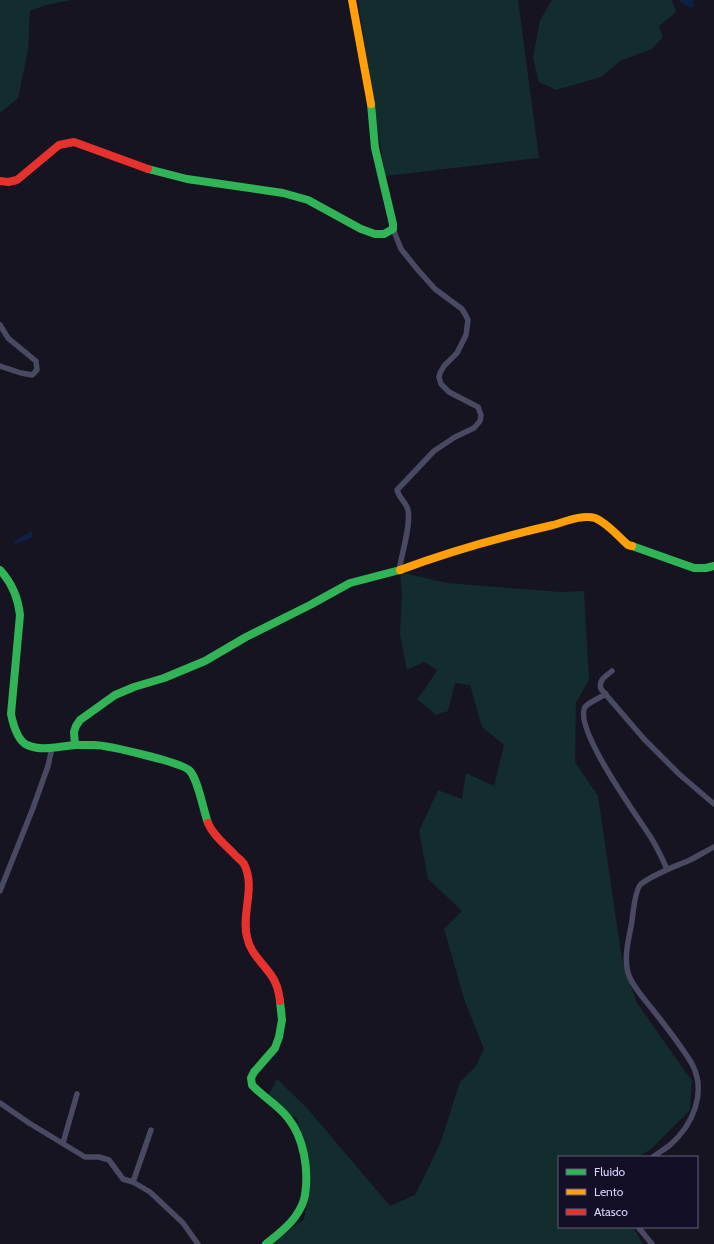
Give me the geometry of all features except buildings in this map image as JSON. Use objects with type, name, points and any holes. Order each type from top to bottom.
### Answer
[{"type":"street","points":[[352,0],[372,108],[375,148],[393,228],[401,249],[418,270],[435,289],[462,309],[468,320],[466,335],[457,353],[444,366],[440,373],[439,377],[441,384],[449,392],[478,407],[481,416],[480,421],[474,428],[443,444],[434,451],[397,490],[399,496],[407,506],[408,518],[399,570]]},
{"type":"street","points":[[0,181],[4,183],[17,180],[59,145],[74,142],[149,169],[187,179],[283,193],[308,200],[360,229],[375,234],[384,234],[393,228]]},
{"type":"street","points":[[0,326],[8,338],[36,361],[37,370],[32,374],[21,373],[0,366]]},
{"type":"street","points":[[75,745],[74,732],[80,720],[115,695],[205,662],[246,637],[350,583],[399,570],[434,557],[507,536],[570,520],[588,517],[595,518],[602,522],[628,546],[694,568],[714,566]]},
{"type":"street","points":[[0,570],[14,590],[19,604],[20,615],[14,664],[11,714],[13,727],[22,741],[27,745],[40,748],[96,745],[165,760],[183,766],[190,770],[195,779],[211,830],[247,869],[246,935],[253,954],[272,976],[277,986],[281,1022],[280,1037],[254,1072],[252,1085],[288,1118],[294,1127],[299,1137],[306,1180],[305,1196],[298,1212],[291,1222],[266,1244]]},
{"type":"street","points":[[612,671],[602,679],[600,684],[602,689],[644,739],[679,774],[714,804]]},
{"type":"street","points":[[606,694],[589,704],[585,709],[585,718],[589,732],[604,766],[650,836],[667,869]]},
{"type":"street","points":[[0,891],[33,808],[48,766],[52,748]]},
{"type":"street","points":[[654,1156],[670,1145],[687,1126],[694,1113],[698,1100],[698,1082],[692,1064],[680,1045],[643,998],[630,978],[627,966],[628,942],[636,896],[640,886],[667,869],[714,847]]},
{"type":"street","points":[[63,1143],[77,1094]]},
{"type":"street","points":[[0,1103],[29,1124],[85,1157],[100,1157],[108,1160],[122,1178],[133,1182],[150,1192],[183,1222],[198,1244]]},
{"type":"street","points":[[133,1182],[151,1130]]},
{"type":"street","points":[[639,1228],[652,1244]]},
{"type":"green space","points":[[0,0],[71,0],[46,5],[30,11],[28,50],[18,98],[0,113]]},
{"type":"green space","points":[[358,0],[518,0],[539,158],[385,176]]},
{"type":"green space","points":[[552,0],[672,0],[676,12],[659,26],[663,37],[652,49],[620,61],[601,77],[556,90],[539,82],[533,58],[540,20]]},
{"type":"green space","points":[[400,572],[447,583],[561,592],[584,591],[589,680],[576,703],[575,762],[598,796],[622,960],[637,1003],[692,1081],[690,1110],[651,1149],[640,1156],[558,1156],[558,1228],[634,1228],[643,1244],[272,1244],[304,1219],[309,1196],[308,1173],[303,1139],[297,1119],[268,1096],[277,1079],[307,1108],[390,1206],[415,1195],[440,1144],[460,1082],[476,1066],[484,1049],[465,1002],[444,929],[462,911],[428,879],[419,831],[438,790],[462,799],[466,773],[494,786],[504,745],[482,727],[470,685],[455,683],[448,711],[436,715],[417,699],[437,670],[424,662],[407,670],[400,635],[402,593]]},
{"type":"water","points":[[679,0],[693,0],[694,6],[688,6]]},
{"type":"water","points":[[32,531],[32,536],[29,539],[15,544],[14,541]]},
{"type":"traffic: fast","points":[[148,169],[187,179],[283,193],[308,200],[361,229],[375,234],[384,234],[393,229],[393,224],[375,148],[371,104]]},
{"type":"traffic: fast","points":[[632,546],[694,568],[714,566]]},
{"type":"traffic: fast","points":[[0,570],[14,591],[18,602],[20,615],[11,714],[18,736],[24,743],[33,747],[52,748],[76,745],[102,746],[145,755],[185,768],[193,775],[208,823]]},
{"type":"traffic: fast","points":[[75,745],[74,732],[80,720],[115,695],[134,687],[164,678],[205,661],[246,637],[350,583],[400,570]]},
{"type":"traffic: fast","points":[[266,1244],[285,1228],[297,1214],[304,1200],[306,1185],[306,1165],[298,1135],[288,1118],[280,1109],[252,1085],[251,1078],[254,1072],[275,1048],[279,1037],[282,1020],[280,1001]]},
{"type":"traffic: slow","points":[[352,0],[371,104]]},
{"type":"traffic: slow","points":[[400,570],[514,534],[585,517],[599,520],[608,526],[628,545],[632,546]]},
{"type":"traffic: jam","points":[[0,181],[8,182],[17,180],[59,145],[74,142],[148,169]]},
{"type":"traffic: jam","points":[[208,823],[216,836],[244,864],[249,882],[246,919],[247,937],[254,953],[275,981],[280,1001]]}]
